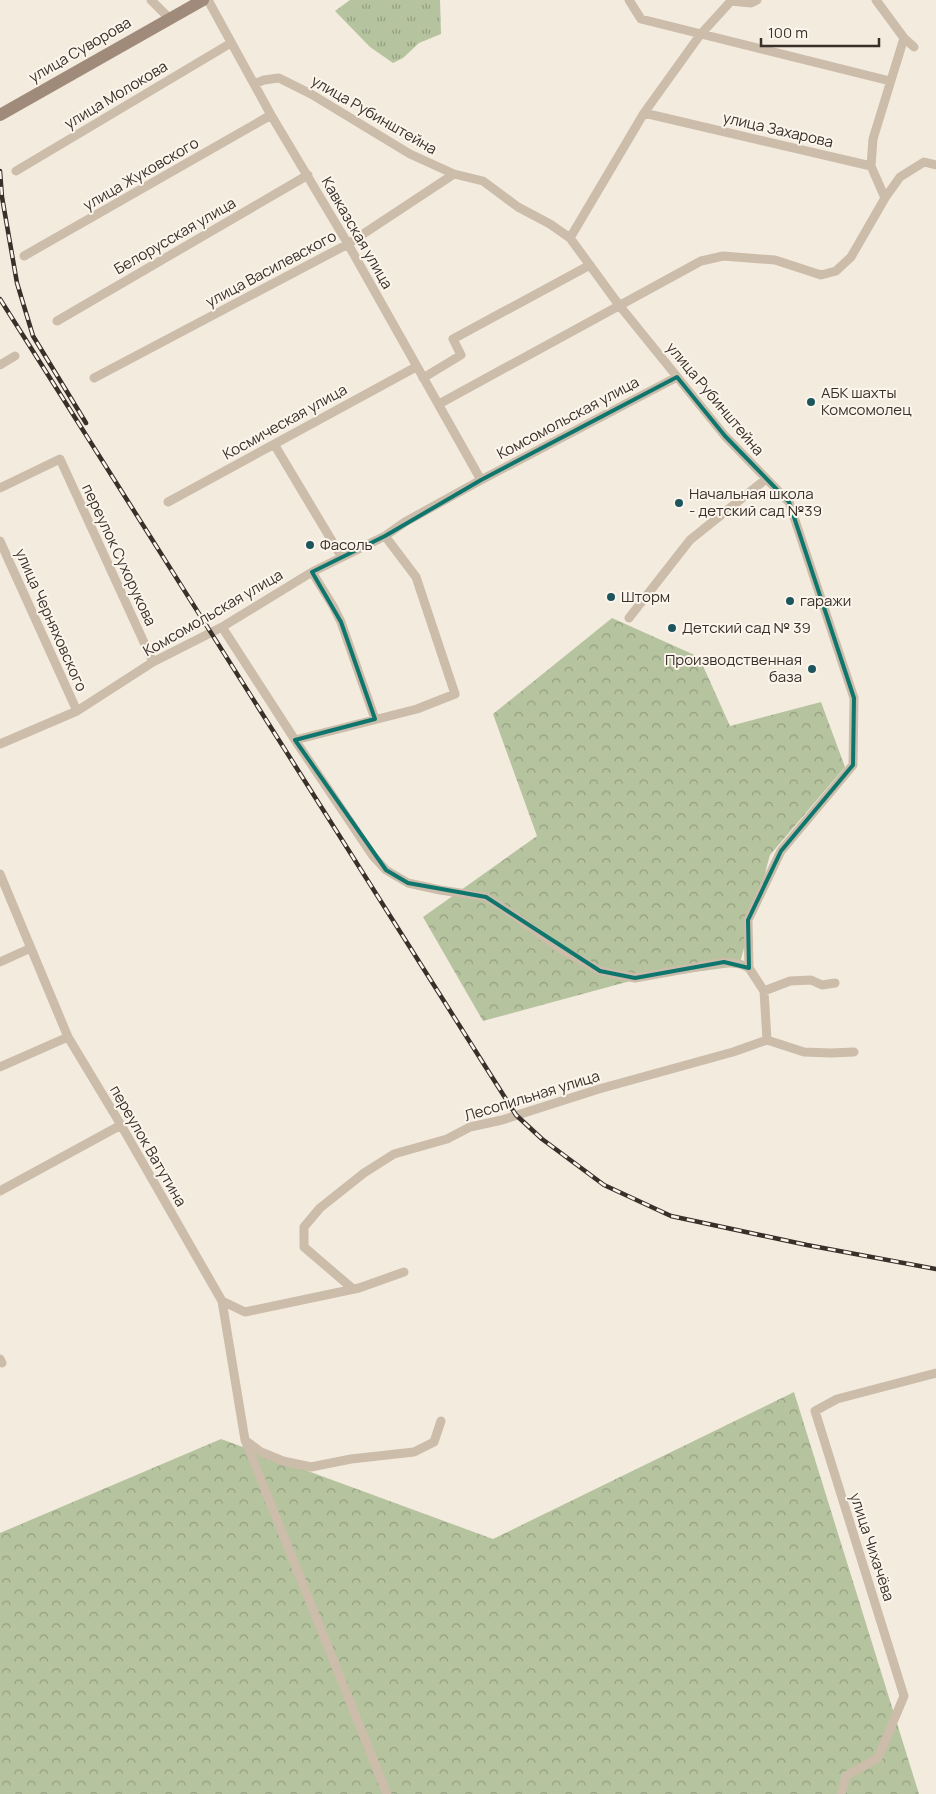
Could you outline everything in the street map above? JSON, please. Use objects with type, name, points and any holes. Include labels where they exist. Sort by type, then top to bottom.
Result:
[{"type":"street","points":[[151,0],[169,18]]},
{"type":"street","name":"улица Суворова","points":[[0,115],[203,0]]},
{"type":"street","name":"Кавказская улица","points":[[208,0],[271,115],[348,244],[481,480]]},
{"type":"street","points":[[629,0],[640,20],[890,80]]},
{"type":"street","points":[[570,238],[644,113],[700,35],[731,0],[751,3],[757,0]]},
{"type":"street","points":[[876,0],[904,38],[914,47]]},
{"type":"street","points":[[885,198],[871,166],[873,139],[904,38]]},
{"type":"street","name":"улица Молокова","points":[[16,171],[231,43]]},
{"type":"street","name":"улица Рубинштейна","points":[[254,84],[264,80],[279,78],[311,94],[410,154],[454,174],[483,181],[518,207],[550,224],[570,238],[619,305],[724,436],[789,502],[854,698],[853,764],[781,851],[748,920],[749,968]]},
{"type":"street","name":"улица Захарова","points":[[644,113],[871,166]]},
{"type":"street","name":"улица Жуковского","points":[[24,256],[271,115]]},
{"type":"street","points":[[439,404],[701,260],[723,256],[775,260],[821,275],[836,271],[851,256],[885,198],[900,177],[924,162],[936,165]]},
{"type":"street","name":"улица Василевского","points":[[94,378],[348,244],[454,174]]},
{"type":"street","name":"Белорусская улица","points":[[57,321],[308,175]]},
{"type":"street","points":[[423,378],[461,355],[453,339],[590,265]]},
{"type":"street","points":[[0,365],[16,356]]},
{"type":"street","name":"Космическая улица","points":[[168,502],[416,367]]},
{"type":"street","name":"Комсомольская улица","points":[[0,744],[77,711],[153,662],[222,627],[312,572],[341,556],[385,536],[405,522],[481,480],[677,377]]},
{"type":"street","points":[[274,444],[341,556]]},
{"type":"street","name":"переулок Сухорукова","points":[[0,488],[60,459],[153,662]]},
{"type":"street","points":[[628,618],[690,540],[766,479]]},
{"type":"street","points":[[295,740],[417,709],[455,694],[416,577],[385,536]]},
{"type":"street","name":"улица Черняховского","points":[[0,541],[77,711]]},
{"type":"street","points":[[312,572],[341,622],[376,719]]},
{"type":"street","points":[[222,627],[373,856],[386,870],[408,883],[486,897],[511,912],[558,947],[600,971],[635,978],[724,962],[740,964],[749,968],[764,991],[768,1040],[804,1052],[854,1052]]},
{"type":"street","name":"переулок Ватутина","points":[[0,874],[68,1037],[222,1301],[245,1440],[387,1794]]},
{"type":"street","points":[[0,962],[31,948]]},
{"type":"street","points":[[764,991],[790,981],[810,980],[822,984],[835,983]]},
{"type":"street","points":[[0,1067],[68,1037]]},
{"type":"street","name":"Лесопильная улица","points":[[353,1289],[304,1247],[304,1227],[320,1208],[364,1173],[394,1154],[447,1139],[470,1128],[502,1120],[599,1089],[733,1052],[768,1040]]},
{"type":"street","points":[[0,1191],[121,1125]]},
{"type":"street","points":[[222,1301],[245,1312],[353,1289],[404,1272]]},
{"type":"street","name":"улица Чихачёва","points":[[841,1794],[846,1776],[878,1758],[904,1696],[815,1410],[837,1399],[936,1373]]},
{"type":"street","points":[[245,1440],[261,1452],[283,1461],[311,1467],[351,1459],[414,1452],[434,1442],[441,1421]]},
{"type":"highlighted area","points":[[677,377],[725,436],[789,502],[854,698],[853,765],[781,851],[748,920],[749,968],[724,962],[635,978],[600,971],[486,897],[408,883],[386,870],[295,740],[375,719],[341,622],[312,572],[385,536],[481,480]]},
{"type":"green space","points":[[350,0],[440,0],[441,34],[419,43],[403,58],[393,63],[370,47],[335,11]]},
{"type":"green space","points":[[612,618],[699,657],[730,726],[821,702],[845,767],[770,855],[739,966],[634,980],[483,1021],[423,917],[537,836],[493,714]]},
{"type":"green space","points":[[794,1392],[919,1794],[0,1794],[0,1533],[221,1439],[493,1539]]},
{"type":"railway","points":[[0,171],[2,197],[17,283],[33,336],[86,423]]},
{"type":"railway","points":[[0,299],[516,1115],[542,1139],[604,1185],[671,1216],[807,1245],[936,1269]]},
{"type":"place","name":"АБК шахты Комсомолец","points":[[811,402]]},
{"type":"place","name":"Начальная школа - детский сад №39","points":[[679,503]]},
{"type":"place","name":"Фасоль","points":[[310,545]]},
{"type":"place","name":"Шторм","points":[[611,597]]},
{"type":"place","name":"гаражи","points":[[790,601]]},
{"type":"place","name":"Детский сад № 39","points":[[672,628]]},
{"type":"place","name":"Производственная база","points":[[812,669]]}]
